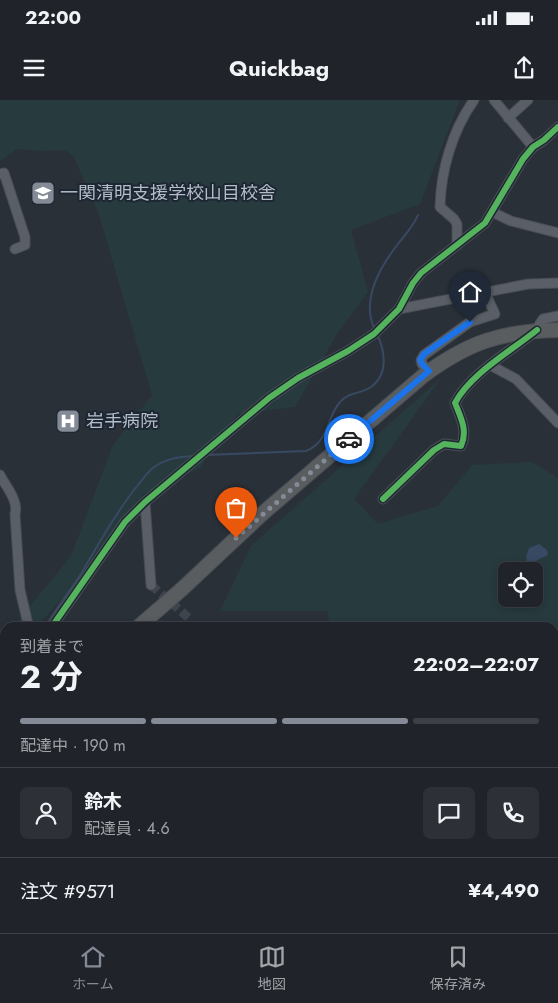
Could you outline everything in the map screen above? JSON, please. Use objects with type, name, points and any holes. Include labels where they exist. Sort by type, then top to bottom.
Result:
[{"type":"highway","points":[[144,622],[271,507],[429,371],[447,358],[475,344],[502,335],[538,330],[558,330]]},
{"type":"street","points":[[457,245],[457,224],[440,207],[440,199],[445,163],[465,113],[474,100]]},
{"type":"street","points":[[494,100],[532,147]]},
{"type":"street","points":[[508,118],[528,100]]},
{"type":"street","points":[[55,622],[125,522],[145,502],[270,398],[298,378],[348,351],[374,334],[399,309],[413,283],[421,273],[485,223],[532,147],[544,140],[558,126]]},
{"type":"street","points":[[0,174],[4,173],[25,237],[25,245],[15,249]]},
{"type":"street","points":[[492,212],[511,221],[558,233]]},
{"type":"street","points":[[399,309],[528,284],[558,283]]},
{"type":"street","points":[[429,371],[420,360],[424,354],[470,322],[495,314],[487,292]]},
{"type":"street","points":[[383,499],[434,450],[444,444],[460,446],[464,439],[464,431],[455,403],[461,391],[490,365],[538,330],[543,320],[558,316]]},
{"type":"street","points":[[490,365],[516,379],[558,423]]},
{"type":"street","points":[[0,475],[14,500],[16,509],[20,590],[28,622]]},
{"type":"street","points":[[145,502],[151,586]]},
{"type":"green space","points":[[0,100],[460,100],[420,204],[351,230],[368,292],[337,334],[295,407],[238,414],[209,447],[202,467],[144,494],[116,540],[41,622],[17,622],[71,556],[113,445],[152,395],[99,215],[74,157],[66,150],[16,149],[0,162]]},
{"type":"green space","points":[[442,377],[354,499],[378,524],[438,506],[472,465],[532,462],[558,478],[558,622],[329,622],[327,611],[220,611],[251,546]]},
{"type":"water","points":[[539,544],[547,550],[548,555],[529,562],[526,557],[529,548]]},
{"type":"waterway","points":[[375,330],[371,319],[370,307],[374,284],[391,253],[418,215]]},
{"type":"waterway","points":[[206,455],[306,451],[313,447],[323,436],[335,408],[340,402],[347,396],[371,387],[381,376],[384,362],[377,334]]},
{"type":"waterway","points":[[49,622],[79,577],[105,532],[146,475],[154,467],[168,460],[194,456]]},
{"type":"tunnel","points":[[151,585],[190,619]]},
{"type":"cycle path","points":[[55,622],[125,522],[145,502],[269,398],[298,378],[348,351],[374,334],[399,309],[413,283],[421,273],[485,223],[523,159],[533,147],[558,127]]},
{"type":"cycle path","points":[[383,499],[434,450],[444,444],[461,446],[464,430],[455,403],[462,392],[470,382],[537,330]]},
{"type":"way so far","points":[[236,538],[349,439]]},
{"type":"place","name":"一関清明支援学校山目校舎","points":[[43,193]]},
{"type":"place","name":"岩手病院","points":[[68,421]]},
{"type":"route","points":[[349,439],[429,371],[420,360],[424,354],[470,322]]}]
